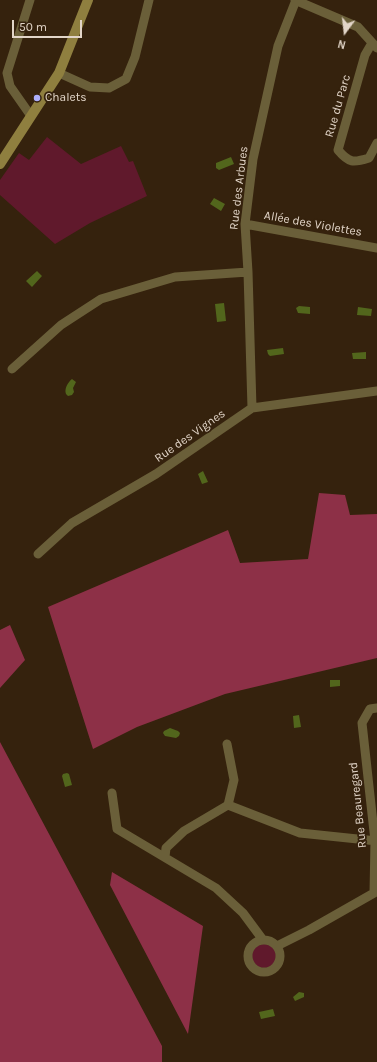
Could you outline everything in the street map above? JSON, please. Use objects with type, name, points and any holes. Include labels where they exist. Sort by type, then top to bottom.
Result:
[{"type":"main road","points":[[0,164],[59,73],[88,0]]},
{"type":"street","points":[[30,0],[3,75],[31,116]]},
{"type":"street","points":[[59,73],[90,87],[109,88],[126,79],[135,57],[149,0]]},
{"type":"street","name":"Rue du Parc","points":[[296,0],[358,27],[375,46],[365,55],[338,150],[346,159],[357,162],[369,158],[377,143]]},
{"type":"street","name":"Rue des Arbues","points":[[252,408],[245,224],[253,159],[278,46],[296,0]]},
{"type":"street","name":"Allée des Violettes","points":[[245,224],[377,248]]},
{"type":"street","points":[[12,369],[61,325],[101,299],[175,277],[248,272]]},
{"type":"street","name":"Rue des Vignes","points":[[38,554],[72,523],[156,474],[252,408],[377,391]]},
{"type":"street","name":"Rue Beauregard","points":[[277,946],[309,930],[374,893],[376,841],[362,723],[370,709],[377,708]]},
{"type":"street","points":[[165,857],[166,848],[184,831],[228,805],[234,780],[227,744]]},
{"type":"street","points":[[112,794],[117,828],[216,888],[244,912],[263,940]]},
{"type":"street","points":[[228,805],[300,834],[376,841]]},
{"type":"street","points":[[263,940],[273,942],[277,946],[280,955],[277,964],[270,971],[265,972],[256,969],[249,962],[248,952],[254,944],[263,940]]},
{"type":"shaded area","points":[[47,137],[81,164],[121,146],[129,162],[133,161],[147,196],[90,223],[55,244],[0,195],[0,180],[19,153],[29,160]]},
{"type":"shaded area","points":[[231,157],[234,164],[219,170],[216,168],[216,163]]},
{"type":"shaded area","points":[[214,198],[225,204],[221,211],[210,204]]},
{"type":"shaded area","points":[[37,271],[42,276],[32,287],[26,281]]},
{"type":"shaded area","points":[[224,303],[226,321],[217,322],[215,304]]},
{"type":"shaded area","points":[[299,306],[310,307],[310,314],[298,313],[296,308]]},
{"type":"shaded area","points":[[358,307],[372,309],[371,316],[357,315]]},
{"type":"shaded area","points":[[283,348],[284,354],[270,356],[268,354],[267,350]]},
{"type":"shaded area","points":[[366,352],[366,359],[353,359],[352,353]]},
{"type":"shaded area","points":[[72,379],[76,382],[73,388],[74,392],[72,395],[68,396],[66,394],[66,388]]},
{"type":"shaded area","points":[[203,471],[208,482],[202,484],[198,474]]},
{"type":"shaded area","points":[[319,493],[345,495],[350,515],[377,514],[377,658],[225,694],[137,727],[93,749],[48,607],[228,530],[240,563],[308,559]]},
{"type":"shaded area","points":[[10,625],[25,660],[0,688],[0,630]]},
{"type":"shaded area","points":[[330,680],[340,680],[340,686],[330,687]]},
{"type":"shaded area","points":[[299,715],[301,727],[294,728],[293,716]]},
{"type":"shaded area","points":[[170,728],[178,731],[180,733],[179,736],[176,738],[165,736],[163,733],[164,731]]},
{"type":"shaded area","points":[[0,742],[162,1046],[162,1062],[0,1062]]},
{"type":"shaded area","points":[[63,774],[69,774],[72,785],[65,787],[62,776]]},
{"type":"shaded area","points":[[112,872],[203,926],[188,1034],[110,885]]},
{"type":"shaded area","points":[[264,944],[273,947],[276,956],[273,965],[264,968],[255,965],[252,956],[255,947]]},
{"type":"shaded area","points":[[299,992],[304,993],[304,997],[295,1001],[293,997]]},
{"type":"shaded area","points":[[273,1009],[275,1016],[261,1019],[259,1012]]},
{"type":"place","name":"Chalets","points":[[37,98]]}]
